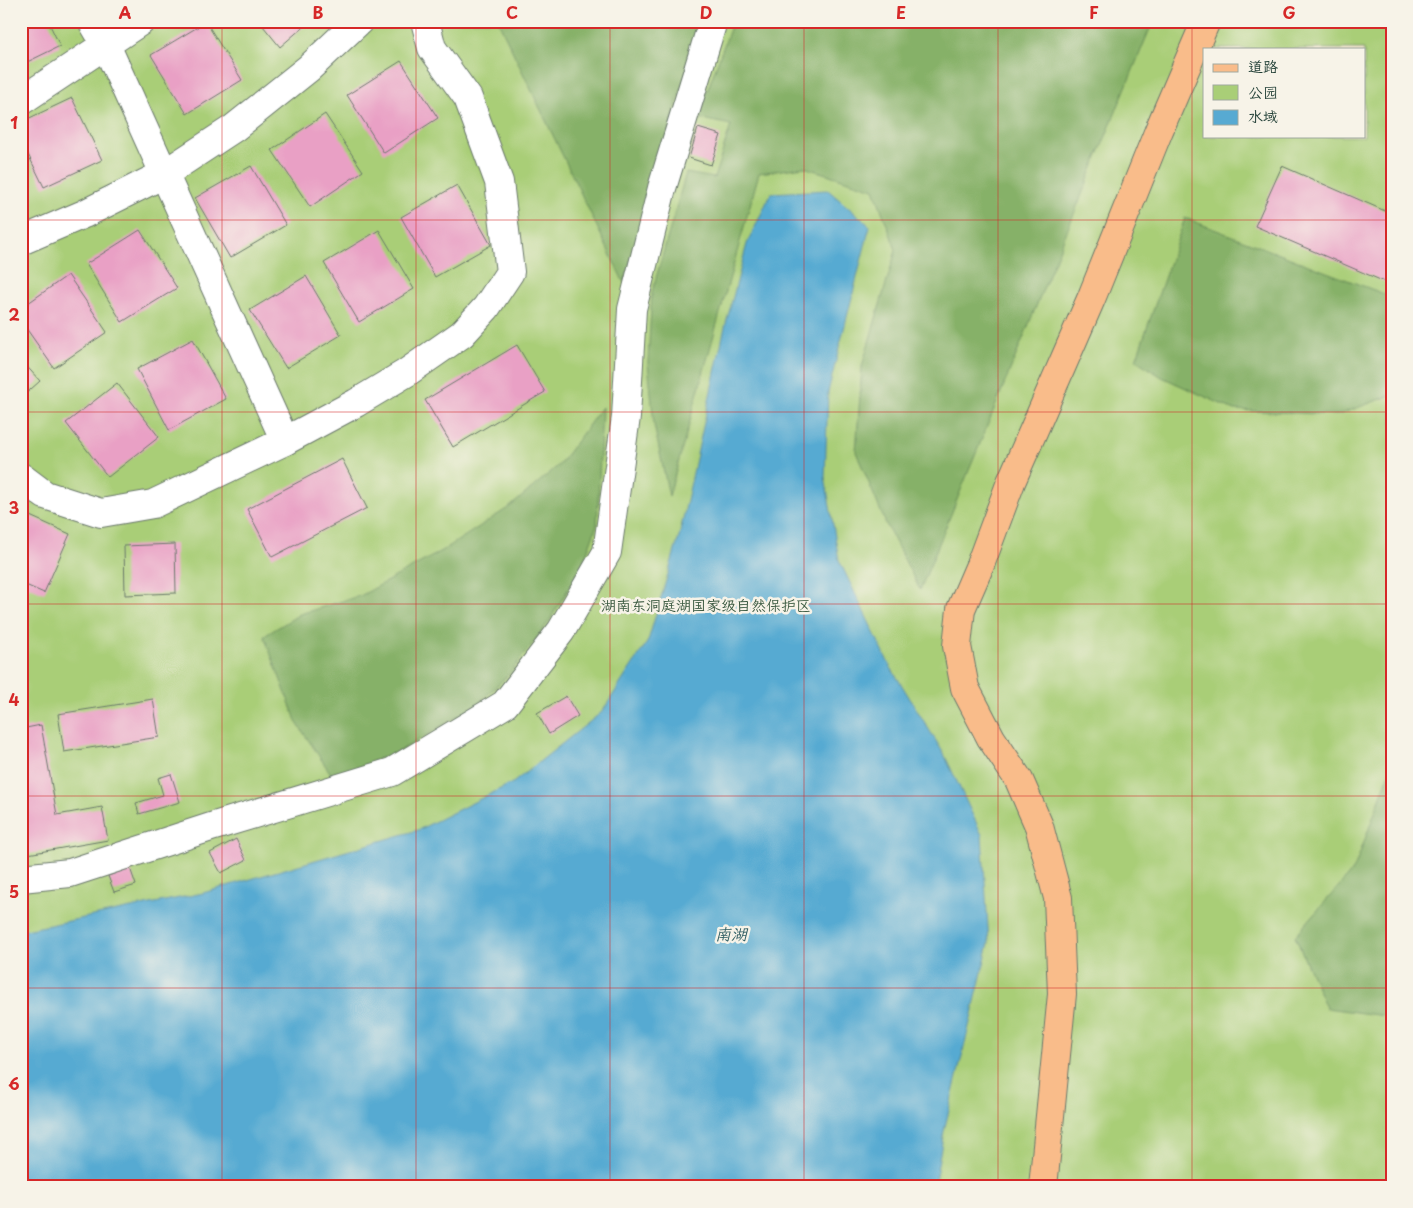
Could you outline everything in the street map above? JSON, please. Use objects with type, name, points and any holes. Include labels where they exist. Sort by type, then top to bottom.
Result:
[{"type":"main road","points":[[1043,1187],[1062,994],[1058,898],[1039,826],[1019,780],[991,738],[965,688],[957,646],[960,609],[980,565],[1011,482],[1091,300],[1159,130],[1206,21]]},
{"type":"street","points":[[92,21],[106,45],[286,441]]},
{"type":"street","points":[[21,101],[141,21]]},
{"type":"street","points":[[21,241],[84,214],[164,174],[241,122],[309,68],[359,21]]},
{"type":"street","points":[[21,477],[45,495],[101,513],[153,504],[286,441],[390,382],[462,334],[486,308],[510,272],[499,182],[468,98],[432,48],[425,21]]},
{"type":"street","points":[[21,878],[70,873],[211,826],[392,772],[505,704],[561,630],[607,552],[626,417],[632,310],[662,188],[713,21]]},
{"type":"green space","name":"湖南东洞庭湖国家级自然保护区","points":[[21,21],[1392,21],[1392,1187],[21,1187]]},
{"type":"green space","points":[[498,21],[701,21],[624,283]]},
{"type":"green space","points":[[733,21],[1153,21],[920,590],[886,524],[856,452],[862,366],[896,250],[874,189],[804,167],[759,173],[669,496],[654,425],[648,362],[652,292],[686,173],[714,178],[731,125],[697,118]]},
{"type":"green space","points":[[1185,218],[1392,297],[1392,395],[1338,415],[1234,410],[1162,377],[1136,360]]},
{"type":"green space","points":[[602,407],[597,525],[582,566],[548,623],[510,673],[478,704],[400,751],[333,777],[297,723],[264,636],[300,614],[362,595],[442,551],[511,506],[560,464]]},
{"type":"green space","points":[[1392,766],[1392,1017],[1326,1008],[1295,936],[1354,869]]},
{"type":"water","name":"南湖","points":[[828,190],[870,226],[828,392],[825,477],[839,560],[890,666],[944,754],[982,835],[989,943],[944,1131],[934,1187],[21,1187],[21,931],[203,893],[418,830],[514,782],[602,712],[648,641],[679,537],[724,331],[747,244],[771,193]]},
{"type":"building","points":[[21,21],[48,21],[60,46],[21,65]]},
{"type":"building","points":[[259,21],[310,21],[280,47]]},
{"type":"building","points":[[206,22],[242,80],[187,114],[151,55]]},
{"type":"building","points":[[401,61],[438,118],[384,153],[347,95]]},
{"type":"building","points":[[72,98],[102,160],[44,187],[21,140],[21,122]]},
{"type":"building","points":[[325,114],[363,171],[310,207],[272,150]]},
{"type":"building","points":[[698,128],[721,135],[711,165],[689,158]]},
{"type":"building","points":[[251,166],[286,225],[230,258],[195,198]]},
{"type":"building","points":[[1282,166],[1392,214],[1392,267],[1385,282],[1255,226]]},
{"type":"building","points":[[457,185],[491,245],[435,277],[401,217]]},
{"type":"building","points":[[140,230],[177,288],[122,322],[86,264]]},
{"type":"building","points":[[379,230],[414,289],[359,322],[324,263]]},
{"type":"building","points":[[68,275],[107,332],[54,368],[21,321],[21,308]]},
{"type":"building","points":[[306,276],[341,335],[286,368],[250,310]]},
{"type":"building","points":[[193,339],[226,399],[169,430],[137,369]]},
{"type":"building","points":[[517,345],[545,392],[453,447],[425,400]]},
{"type":"building","points":[[21,360],[40,381],[21,398]]},
{"type":"building","points":[[117,383],[159,437],[108,477],[66,423]]},
{"type":"building","points":[[342,459],[367,508],[272,557],[247,509]]},
{"type":"building","points":[[21,512],[70,534],[44,593],[21,583]]},
{"type":"building","points":[[175,544],[176,593],[125,595],[124,546]]},
{"type":"building","points":[[566,696],[578,716],[549,734],[537,713]]},
{"type":"building","points":[[153,699],[159,737],[64,752],[58,714]]},
{"type":"building","points":[[41,725],[57,815],[102,807],[108,840],[22,855],[21,729]]},
{"type":"building","points":[[171,774],[180,802],[139,814],[136,803],[163,795],[158,778]]},
{"type":"building","points":[[236,839],[246,860],[221,873],[210,853]]},
{"type":"building","points":[[130,868],[136,885],[114,892],[108,876]]}]
